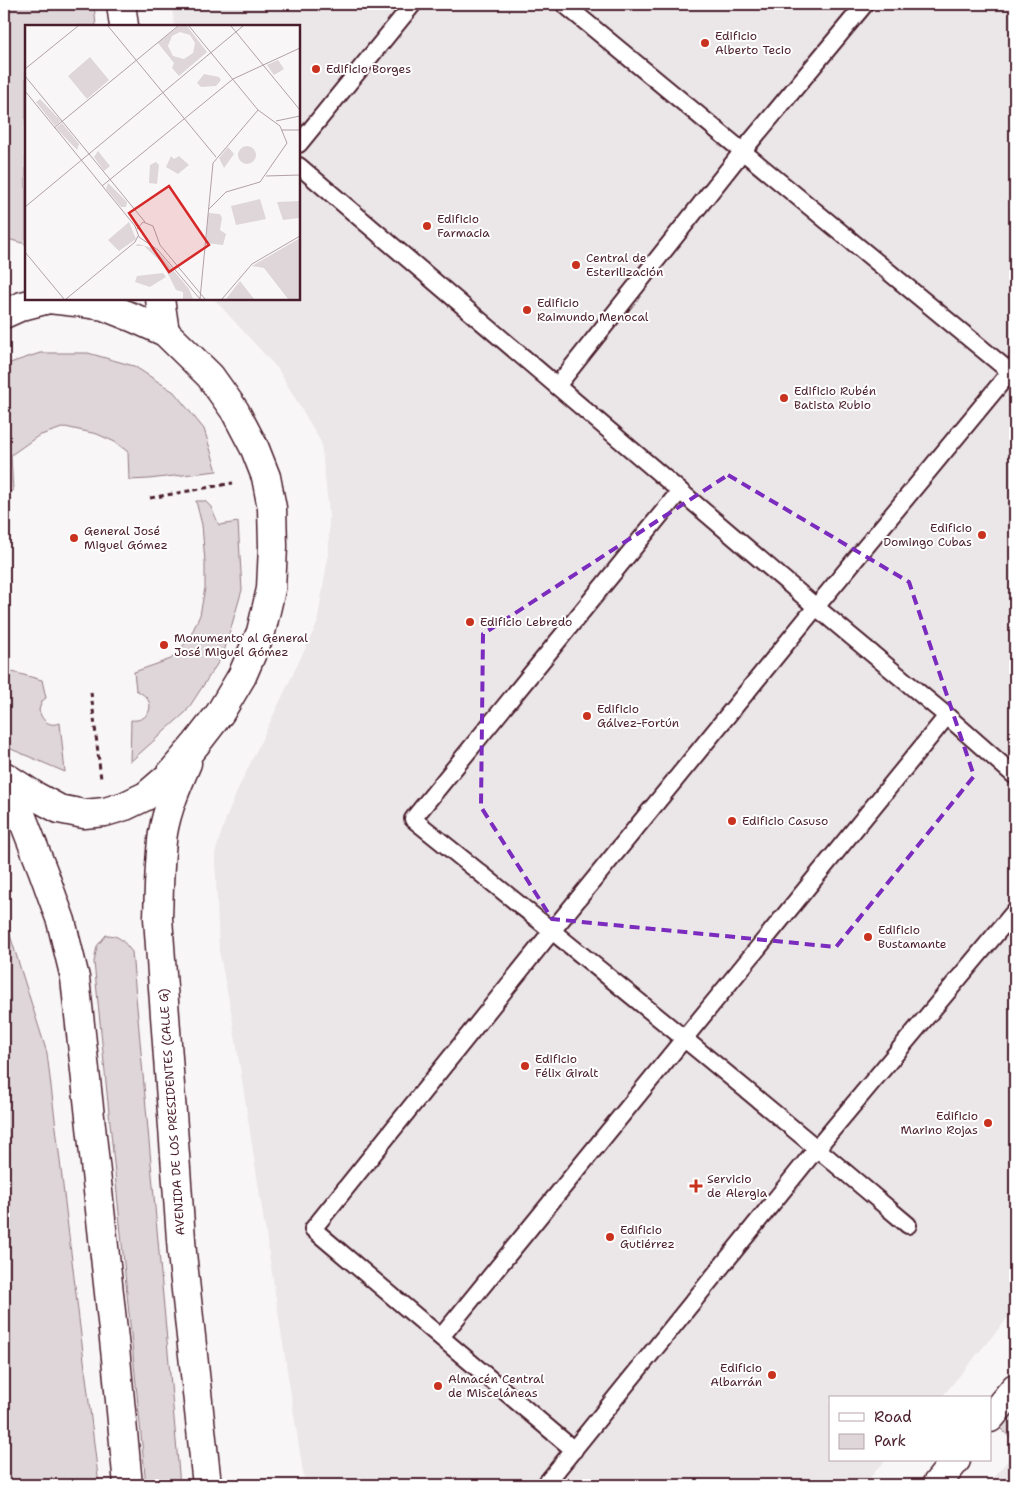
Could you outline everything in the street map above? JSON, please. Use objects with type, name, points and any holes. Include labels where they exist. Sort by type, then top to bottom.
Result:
[{"type":"main road","points":[[121,4],[124,25]]},
{"type":"main road","points":[[4,314],[22,306],[45,300]]},
{"type":"main road","points":[[4,776],[59,810],[84,814],[105,812],[125,806],[146,796],[168,777],[220,713],[242,676],[261,632],[271,589],[272,508],[266,476],[255,449],[230,404],[210,376],[165,332],[104,306],[58,300]]},
{"type":"main road","points":[[160,300],[165,332]]},
{"type":"main road","name":"AVENIDA DE LOS PRESIDENTES (CALLE G)","points":[[196,744],[172,798],[163,832],[158,918],[182,1253],[207,1485]]},
{"type":"main road","points":[[4,787],[22,817],[43,872],[61,922],[75,978],[128,1485]]},
{"type":"main road","points":[[992,1416],[1015,1388]]},
{"type":"main road","points":[[936,1485],[954,1462]]},
{"type":"lane","points":[[300,143],[413,4]]},
{"type":"lane","points":[[564,4],[742,152],[1014,371],[816,607],[552,931],[314,1229],[574,1450]]},
{"type":"lane","points":[[557,386],[742,152],[864,4]]},
{"type":"lane","points":[[300,167],[816,607],[947,716],[1015,776]]},
{"type":"lane","points":[[680,491],[412,819],[818,1148],[908,1225]]},
{"type":"lane","points":[[441,1337],[947,716]]},
{"type":"lane","points":[[545,1485],[818,1148],[1015,911]]},
{"type":"path","points":[[150,498],[266,476]]},
{"type":"path","points":[[91,692],[105,812]]},
{"type":"highlighted area","points":[[728,475],[909,582],[974,776],[836,947],[552,919],[481,807],[483,634]]},
{"type":"shaded area","points":[[172,4],[1015,4],[1015,1309],[943,1396],[829,1396],[829,1462],[884,1462],[863,1485],[305,1485],[232,1016],[219,950],[215,854],[224,824],[239,787],[317,624],[329,551],[329,513],[321,442],[278,369],[215,300],[300,300],[300,25],[174,25]]},
{"type":"shaded area","points":[[1015,1450],[1015,1485],[987,1485],[1011,1457]]},
{"type":"green space","points":[[4,4],[94,4],[96,25],[25,25],[25,244],[4,238]]},
{"type":"green space","points":[[40,353],[88,353],[134,366],[174,392],[204,429],[217,471],[129,480],[128,452],[115,442],[97,434],[65,427],[38,436],[11,455],[13,491],[4,493],[4,365]]},
{"type":"green space","points":[[196,501],[205,501],[211,507],[219,525],[238,522],[242,590],[223,655],[186,712],[130,762],[131,720],[145,717],[150,706],[146,697],[136,690],[134,672],[171,659],[189,639],[200,615],[205,588],[205,562],[202,525]]},
{"type":"green space","points":[[4,667],[9,671],[42,680],[46,698],[42,701],[39,710],[42,717],[49,724],[60,723],[65,772],[4,746]]},
{"type":"green space","points":[[4,916],[47,1053],[99,1485],[4,1485]]},
{"type":"green space","points":[[106,935],[118,937],[132,952],[180,1485],[146,1485],[94,962],[97,946]]},
{"type":"green space","points":[[1015,1388],[1015,1442],[992,1421],[992,1417]]},
{"type":"place","name":"Edificio Alberto Tecio","points":[[705,43]]},
{"type":"place","name":"Edificio Borges","points":[[316,69]]},
{"type":"place","name":"Edificio Farmacia","points":[[427,226]]},
{"type":"place","name":"Central de Esterilización","points":[[576,265]]},
{"type":"place","name":"Edificio Raimundo Menocal","points":[[527,310]]},
{"type":"place","name":"Edificio Rubén Batista Rubio","points":[[784,398]]},
{"type":"place","name":"Edificio Domingo Cubas","points":[[982,535]]},
{"type":"place","name":"General José Miguel Gómez","points":[[74,538]]},
{"type":"place","name":"Edificio Lebredo","points":[[470,622]]},
{"type":"place","name":"Monumento al General José Miguel Gómez","points":[[164,645]]},
{"type":"place","name":"Edificio Gálvez-Fortún","points":[[587,716]]},
{"type":"place","name":"Edificio Casuso","points":[[732,821]]},
{"type":"place","name":"Edificio Bustamante","points":[[868,937]]},
{"type":"place","name":"Edificio Félix Giralt","points":[[525,1066]]},
{"type":"place","name":"Edificio Marino Rojas","points":[[988,1123]]},
{"type":"place","name":"Servicio de Alergia","points":[[696,1186]]},
{"type":"place","name":"Edificio Gutiérrez","points":[[610,1237]]},
{"type":"place","name":"Edificio Albarrán","points":[[772,1375]]},
{"type":"place","name":"Almacén Central de Misceláneas","points":[[438,1386]]}]
